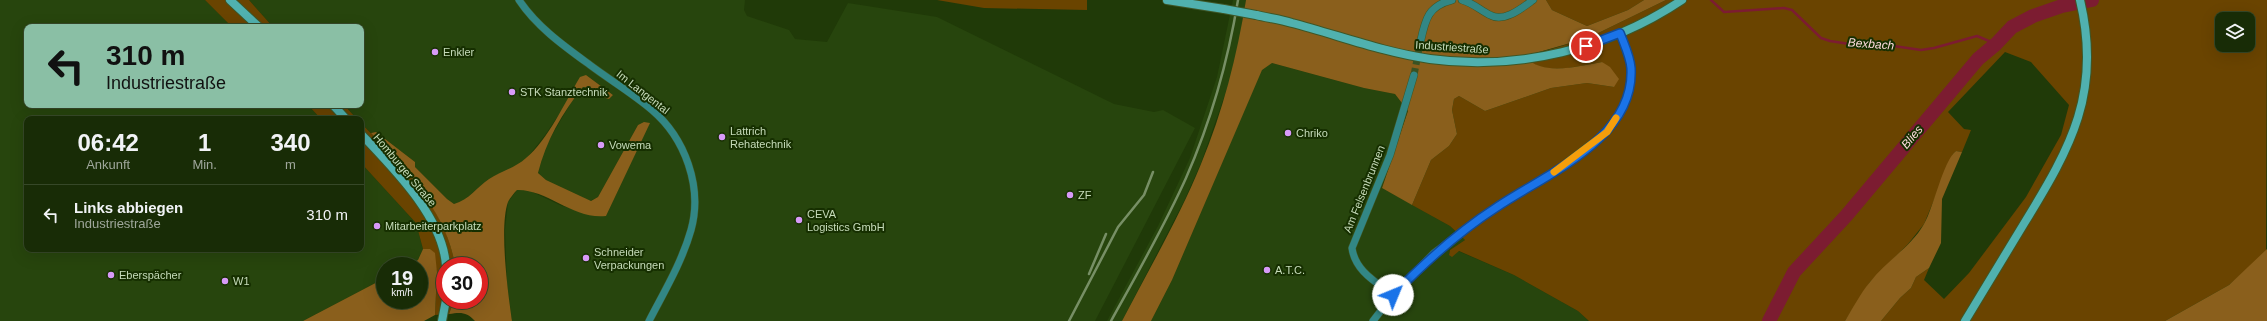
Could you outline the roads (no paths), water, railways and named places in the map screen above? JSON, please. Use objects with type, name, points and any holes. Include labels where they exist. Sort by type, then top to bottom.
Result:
[{"type":"street","points":[[230,0],[256,24]]},
{"type":"street","name":"Im Langental","points":[[518,0],[531,17],[553,37],[652,110],[677,139],[685,156],[691,174],[694,195],[692,229],[686,246],[649,321]]},
{"type":"street","name":"Industriestraße","points":[[1168,0],[1290,22],[1395,52],[1454,60],[1487,61],[1530,58],[1579,48],[1620,33],[1658,15],[1682,0]]},
{"type":"street","points":[[1420,44],[1430,10],[1442,2],[1452,0]]},
{"type":"street","points":[[1462,0],[1472,4],[1491,16],[1502,17],[1516,12],[1533,0]]},
{"type":"street","points":[[1965,321],[2037,203],[2068,147],[2078,122],[2084,94],[2087,38],[2080,0]]},
{"type":"street","points":[[1372,321],[1393,295],[1434,253],[1496,207],[1557,170],[1607,132],[1622,110],[1629,91],[1631,67],[1620,33]]},
{"type":"street","name":"Am Felsenbrunnen","points":[[1393,295],[1360,270],[1353,257],[1352,248],[1390,155],[1414,75]]},
{"type":"street","points":[[336,108],[343,116]]},
{"type":"street","name":"Homburger Straße","points":[[364,137],[416,198],[430,218],[440,237],[444,257]]},
{"type":"street","points":[[442,321],[444,309]]},
{"type":"waterway","name":"Bexbach","points":[[1711,0],[1724,12],[1784,8],[1792,10],[1821,38],[1830,41],[1862,46],[1880,44],[1921,50],[1934,48],[1977,36],[1996,44]]},
{"type":"waterway","name":"Blies","points":[[1769,321],[1794,272],[1846,216],[1978,59],[1996,44],[2012,27],[2033,16],[2062,6],[2092,0]]},
{"type":"tunnel","points":[[1414,75],[1420,44]]},
{"type":"railway","points":[[1111,321],[1169,214],[1195,156],[1218,90],[1238,0]]},
{"type":"railway","points":[[1069,321],[1118,227],[1144,195],[1153,172]]},
{"type":"railway","points":[[1089,274],[1106,234]]},
{"type":"place","name":"Enkler","points":[[435,52]]},
{"type":"place","name":"STK Stanztechnik","points":[[512,92]]},
{"type":"place","name":"Chriko","points":[[1288,133]]},
{"type":"place","name":"Lattrich Rehatechnik","points":[[722,137]]},
{"type":"place","name":"Vowema","points":[[601,145]]},
{"type":"place","name":"ZF","points":[[1070,195]]},
{"type":"place","name":"CEVA Logistics GmbH","points":[[799,220]]},
{"type":"place","name":"Mitarbeiterparkplatz","points":[[377,226]]},
{"type":"place","name":"Schneider Verpackungen","points":[[586,258]]},
{"type":"place","name":"A.T.C.","points":[[1267,270]]},
{"type":"place","name":"Eberspächer","points":[[111,275]]},
{"type":"place","name":"W1","points":[[225,281]]}]
